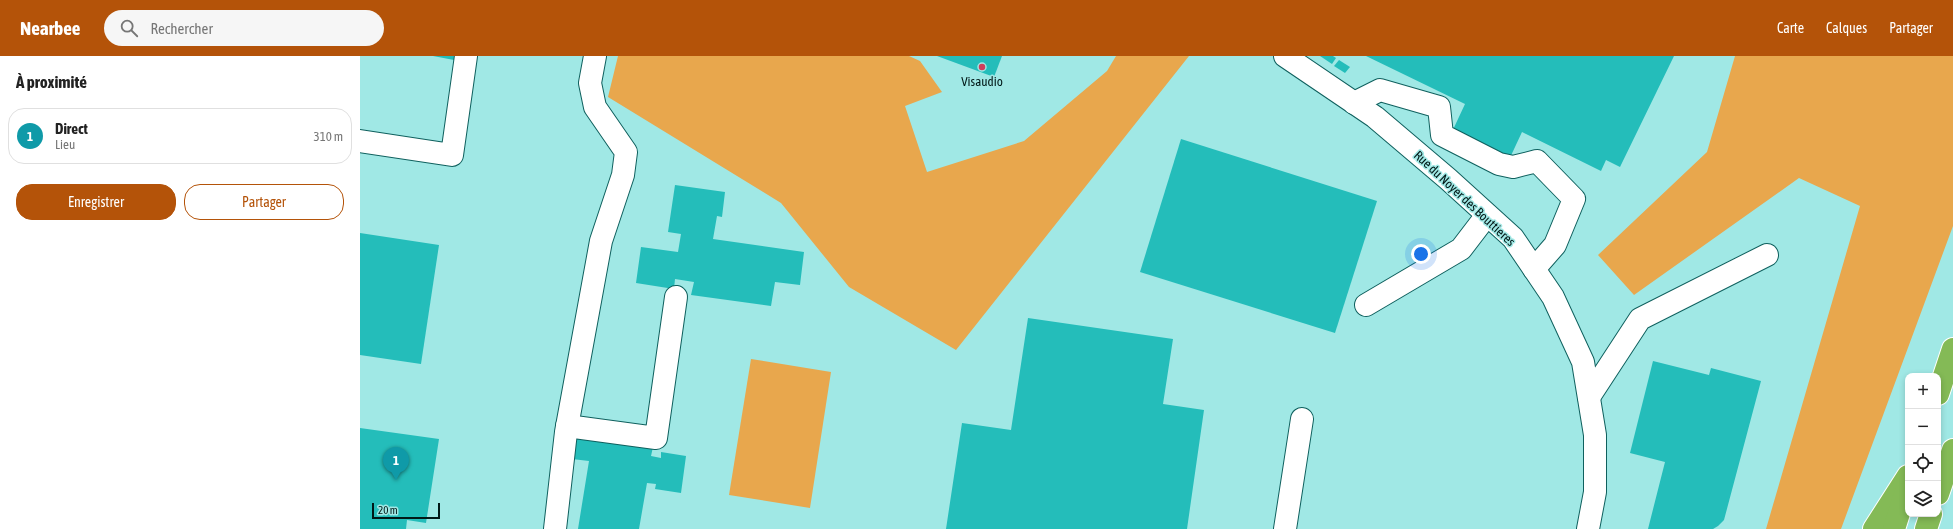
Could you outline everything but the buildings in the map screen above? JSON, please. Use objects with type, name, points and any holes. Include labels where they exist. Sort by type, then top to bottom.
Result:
[{"type":"highway","points":[[1941,385],[1953,350]]},
{"type":"highway","points":[[1941,485],[1953,450]]},
{"type":"highway","points":[[1874,529],[1905,481]]},
{"type":"highway","points":[[1894,529],[1905,493]]},
{"type":"highway","points":[[1926,529],[1930,517]]},
{"type":"street","points":[[360,141],[452,155],[466,56]]},
{"type":"street","points":[[555,529],[567,426],[601,241],[623,174],[626,152],[595,107],[590,83],[595,56]]},
{"type":"street","name":"Rue du Noyer des Bouttieres","points":[[1285,56],[1381,122],[1513,238],[1552,297],[1583,362],[1595,435],[1595,492],[1588,529]]},
{"type":"street","points":[[1354,103],[1380,90],[1439,107],[1442,135],[1499,164],[1513,167],[1537,161],[1574,199],[1555,245],[1534,269]]},
{"type":"street","points":[[1366,306],[1461,249],[1487,215]]},
{"type":"street","points":[[1589,397],[1640,319],[1767,255]]},
{"type":"street","points":[[567,426],[656,438],[676,297]]},
{"type":"street","points":[[1285,529],[1302,418]]},
{"type":"shaded area","points":[[618,56],[909,56],[920,61],[942,92],[905,106],[927,172],[1024,141],[1107,71],[1116,56],[1189,56],[956,350],[849,287],[781,203],[608,97]]},
{"type":"shaded area","points":[[1735,56],[1953,56],[1953,226],[1841,529],[1766,529],[1860,206],[1799,178],[1634,295],[1598,255],[1707,152]]},
{"type":"shaded area","points":[[751,359],[831,372],[810,508],[729,495]]},
{"type":"place","name":"Visaudio","points":[[982,67]]},
{"type":"place","name":"Direct","points":[[396,480]]}]
